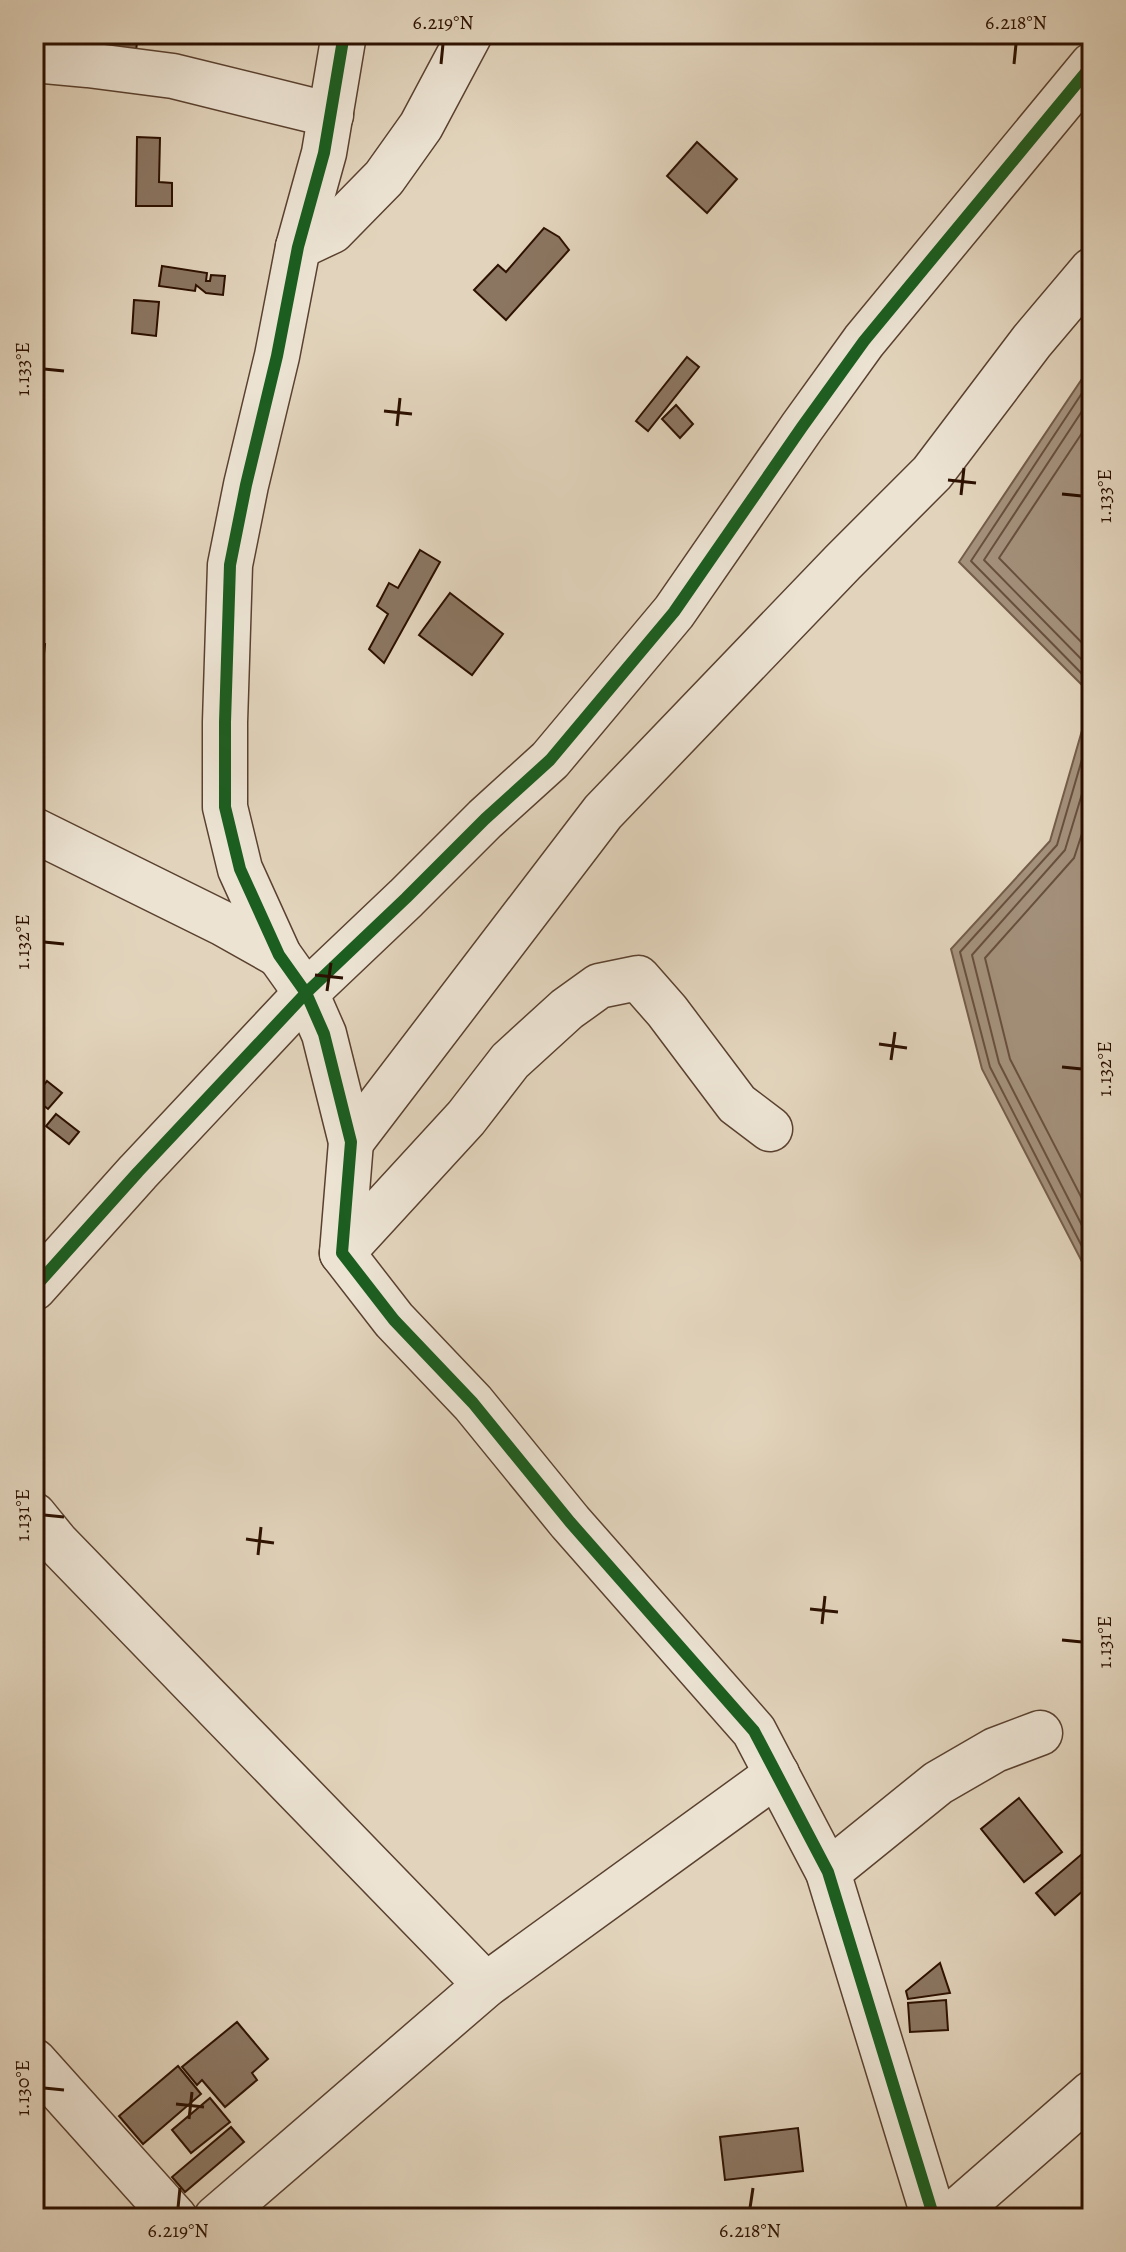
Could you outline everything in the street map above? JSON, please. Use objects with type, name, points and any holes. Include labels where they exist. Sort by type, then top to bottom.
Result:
[{"type":"street","points":[[344,34],[324,153],[298,247],[230,565],[225,722],[225,807],[240,869],[279,955],[306,993],[324,1034],[351,1142],[342,1253],[394,1320],[473,1403],[570,1522],[754,1731],[828,1872],[934,2218]]},
{"type":"street","points":[[298,247],[332,231],[384,178],[421,126],[470,34]]},
{"type":"street","points":[[34,60],[173,76],[331,115]]},
{"type":"street","points":[[34,1288],[306,993],[550,760],[674,612],[864,341],[1092,65]]},
{"type":"street","points":[[351,1142],[603,812],[932,473],[1032,341],[1092,270]]},
{"type":"street","points":[[34,830],[224,924],[279,955]]},
{"type":"street","points":[[342,1253],[466,1118],[510,1061],[567,1009],[599,986],[638,978],[667,1011],[737,1104],[770,1129]]},
{"type":"street","points":[[41,1540],[486,1985]]},
{"type":"street","points":[[828,1872],[938,1783],[995,1750],[1040,1733]]},
{"type":"street","points":[[216,2218],[486,1985],[777,1774]]},
{"type":"street","points":[[34,2061],[175,2218]]},
{"type":"street","points":[[949,2218],[1092,2093]]},
{"type":"water","points":[[1092,364],[1092,695],[959,562]]},
{"type":"water","points":[[1092,696],[1092,1281],[982,1069],[951,949],[1050,841]]},
{"type":"building","points":[[88,34],[138,34],[136,51],[87,45]]},
{"type":"building","points":[[137,137],[160,138],[159,182],[172,183],[172,206],[136,206]]},
{"type":"building","points":[[697,142],[737,179],[707,213],[667,176]]},
{"type":"building","points":[[544,228],[559,237],[569,250],[506,320],[474,290],[498,265],[506,272]]},
{"type":"building","points":[[162,266],[207,273],[206,281],[210,281],[211,275],[225,276],[223,295],[206,293],[196,285],[195,291],[159,286]]},
{"type":"building","points":[[134,300],[159,302],[156,336],[132,333]]},
{"type":"building","points":[[687,357],[699,367],[648,431],[636,421]]},
{"type":"building","points":[[676,405],[693,424],[680,438],[662,419]]},
{"type":"building","points":[[420,550],[440,562],[384,663],[369,649],[388,614],[377,606],[389,583],[398,588]]},
{"type":"building","points":[[450,593],[503,634],[472,675],[419,635]]},
{"type":"building","points":[[34,642],[45,644],[43,664],[34,662]]},
{"type":"building","points":[[47,1081],[62,1093],[48,1109],[34,1098]]},
{"type":"building","points":[[56,1114],[79,1132],[69,1144],[46,1126]]},
{"type":"building","points":[[1019,1798],[1062,1852],[1024,1882],[981,1829]]},
{"type":"building","points":[[1089,1848],[1092,1851],[1092,1883],[1055,1915],[1036,1893]]},
{"type":"building","points":[[940,1963],[950,1993],[908,1999],[906,1991]]},
{"type":"building","points":[[946,2000],[948,2030],[910,2032],[908,2003]]},
{"type":"building","points":[[237,2022],[268,2059],[252,2073],[257,2080],[225,2107],[202,2080],[197,2085],[182,2067]]},
{"type":"building","points":[[178,2066],[201,2094],[143,2144],[119,2116]]},
{"type":"building","points":[[210,2098],[230,2122],[191,2153],[172,2130]]},
{"type":"building","points":[[231,2127],[244,2142],[185,2192],[172,2177]]},
{"type":"building","points":[[798,2128],[803,2171],[725,2180],[720,2137]]},
{"type":"cycle path","points":[[344,34],[324,153],[298,247],[230,565],[225,722],[225,807],[240,869],[279,955],[306,993],[324,1034],[351,1142],[342,1253],[394,1320],[473,1403],[570,1522],[754,1731],[828,1872],[934,2218]]},
{"type":"cycle path","points":[[34,1288],[306,993],[550,760],[674,612],[864,341],[1092,65]]}]
